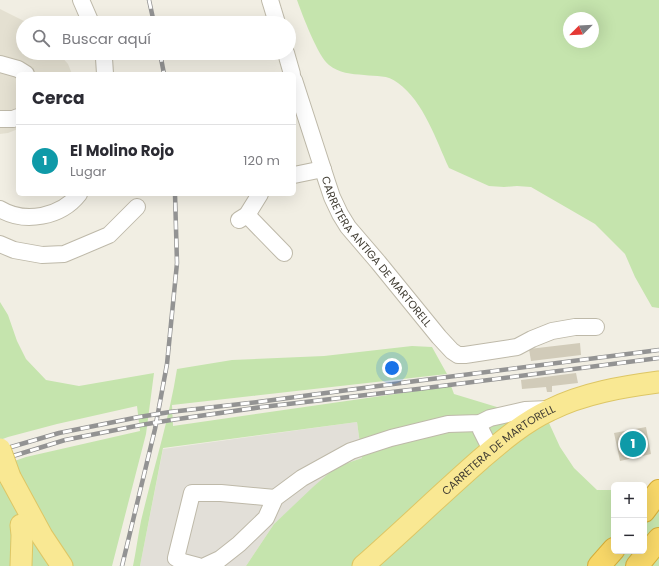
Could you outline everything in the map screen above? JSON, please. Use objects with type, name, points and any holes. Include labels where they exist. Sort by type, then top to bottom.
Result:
[{"type":"highway","points":[[647,507],[659,491]]},
{"type":"highway","points":[[637,566],[655,544]]},
{"type":"highway","points":[[600,566],[611,553]]},
{"type":"main road","name":"CARRETERA DE MARTORELL","points":[[363,566],[491,450],[532,420],[550,409],[593,395],[659,382]]},
{"type":"main road","points":[[0,449],[10,477],[21,525],[21,566]]},
{"type":"main road","points":[[10,477],[42,536],[62,566]]},
{"type":"main road","points":[[21,525],[37,555],[45,566]]},
{"type":"main road","points":[[42,536],[49,566]]},
{"type":"street","points":[[81,0],[88,16]]},
{"type":"street","points":[[270,0],[275,16]]},
{"type":"street","points":[[104,60],[105,72]]},
{"type":"street","points":[[288,60],[291,72]]},
{"type":"street","points":[[0,64],[18,69],[23,72]]},
{"type":"street","name":"CARRETERA ANTIGA DE MARTORELL","points":[[296,86],[332,197],[340,214],[348,227],[452,351],[458,355],[465,355],[517,348],[532,339],[552,331],[575,327],[596,327]]},
{"type":"street","points":[[0,119],[16,118]]},
{"type":"street","points":[[296,175],[323,169]]},
{"type":"street","points":[[0,209],[14,215],[32,218],[53,213],[67,205],[77,196]]},
{"type":"street","points":[[259,196],[243,218],[284,253]]},
{"type":"street","points":[[0,244],[14,250],[42,255],[64,254],[109,235],[137,207]]},
{"type":"street","points":[[205,566],[220,559],[239,544],[266,518],[275,498],[302,478],[351,451],[391,438],[448,424],[480,424],[490,418],[501,415],[525,410],[550,409]]},
{"type":"street","points":[[501,415],[512,434]]},
{"type":"street","points":[[480,424],[480,430],[491,450]]},
{"type":"street","points":[[198,566],[183,562],[176,558],[192,493],[221,493],[275,498]]},
{"type":"shaded area","points":[[0,9],[16,17],[16,60],[64,60],[71,72],[16,72],[16,130],[0,134]]},
{"type":"shaded area","points":[[357,422],[362,458],[336,467],[274,524],[246,566],[140,566],[163,449]]},
{"type":"green space","points":[[297,0],[659,0],[659,308],[652,307],[635,277],[625,254],[595,224],[531,187],[489,186],[449,168],[422,111],[407,91],[390,78],[345,73],[329,65],[315,45]]},
{"type":"green space","points":[[0,302],[8,315],[17,341],[26,359],[46,380],[79,386],[154,373],[146,434],[112,566],[0,566],[0,466],[26,457],[140,431],[137,406],[57,424],[0,440]]},
{"type":"green space","points":[[412,346],[432,347],[447,374],[172,405],[173,426],[451,386],[454,394],[549,423],[560,447],[574,468],[597,490],[611,490],[611,554],[647,554],[647,487],[659,485],[659,566],[246,566],[274,524],[313,487],[336,467],[362,458],[357,422],[163,448],[140,566],[133,566],[141,521],[174,388],[177,369],[232,360],[324,356]]},
{"type":"building","points":[[580,343],[581,355],[531,361],[529,349]]},
{"type":"building","points":[[576,373],[578,383],[552,386],[552,392],[547,392],[546,387],[522,389],[521,380]]},
{"type":"building","points":[[646,427],[651,454],[620,461],[614,433]]},
{"type":"railway","points":[[149,0],[152,16]]},
{"type":"railway","points":[[161,60],[164,72]]},
{"type":"railway","points":[[122,566],[155,429],[167,364],[177,263],[175,196]]},
{"type":"railway","points":[[11,447],[59,433],[170,412],[659,350]]},
{"type":"railway","points":[[13,456],[65,440],[171,420],[262,407],[418,389],[659,358]]},
{"type":"place","name":"El Molino Rojo","points":[[633,444]]}]
